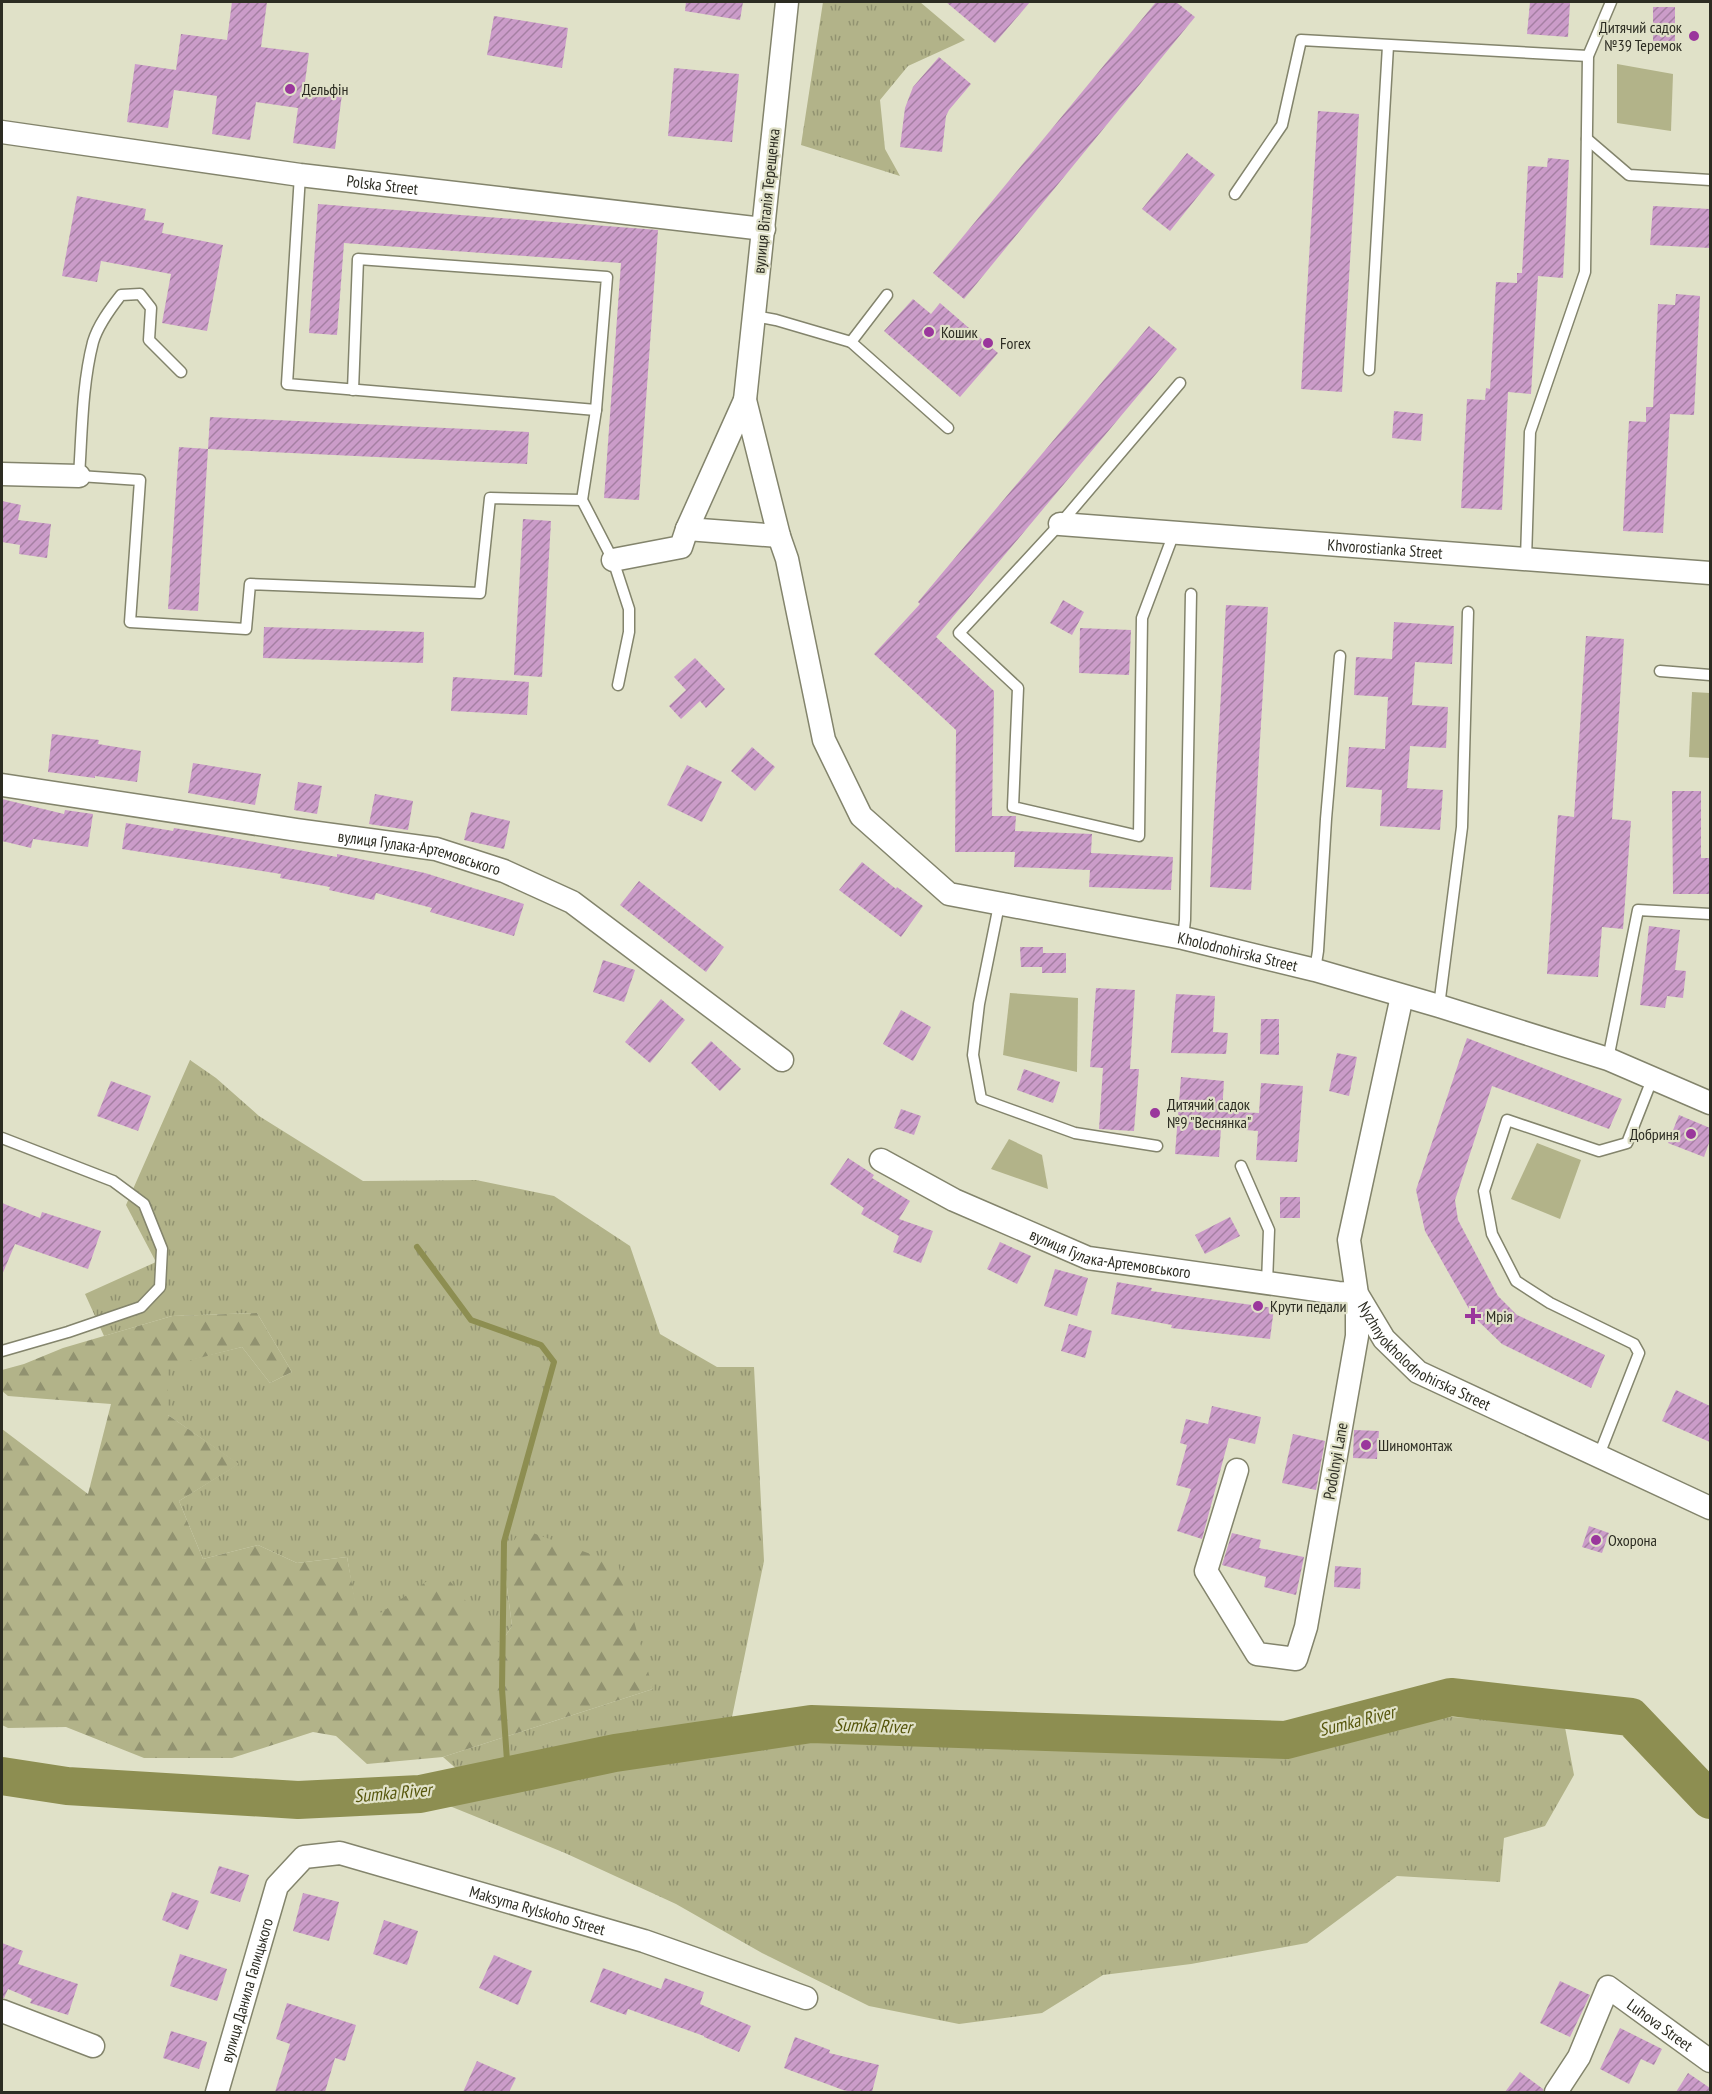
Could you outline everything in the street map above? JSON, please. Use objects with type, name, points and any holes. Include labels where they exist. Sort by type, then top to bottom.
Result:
[{"type":"street","name":"вулиця Віталія Терещенка","points":[[613,560],[681,547],[745,400],[787,2]]},
{"type":"street","name":"Polska Street","points":[[2,132],[300,175],[764,229]]},
{"type":"street","name":"вулиця Віталія Терещенка","points":[[745,400],[779,536],[787,559],[824,740]]},
{"type":"street","points":[[2,474],[79,476]]},
{"type":"street","name":"Khvorostianka Street","points":[[1060,524],[1710,573]]},
{"type":"street","points":[[687,529],[779,536]]},
{"type":"street","name":"Kholodnohirska Street","points":[[824,740],[861,816],[949,894],[1183,938],[1315,970],[1608,1059],[1710,1103]]},
{"type":"street","name":"вулиця Гулака-Артемовського","points":[[2,784],[436,849],[504,871],[572,902],[782,1060]]},
{"type":"street","name":"Nyzhnyokholodnohirska Street","points":[[1402,996],[1349,1239],[1357,1294],[1384,1340],[1418,1372],[1710,1508]]},
{"type":"street","name":"вулиця Гулака-Артемовського","points":[[881,1160],[954,1200],[1088,1258],[1357,1294]]},
{"type":"street","name":"Podolnyi Lane","points":[[1237,1470],[1206,1571],[1257,1654],[1296,1659],[1306,1627],[1357,1336],[1357,1294]]},
{"type":"street","name":"Maksyma Rylskoho Street","points":[[277,1886],[304,1857],[340,1853],[644,1941],[807,1998]]},
{"type":"street","name":"вулиця Данила Галицького","points":[[217,2092],[277,1886]]},
{"type":"street","name":"Luhova Street","points":[[1556,2092],[1579,2057],[1608,1987],[1710,2061]]},
{"type":"street","points":[[2,2012],[93,2046]]},
{"type":"lane","points":[[1526,559],[1530,432],[1585,272],[1588,56],[1611,2]]},
{"type":"lane","points":[[1234,194],[1282,125],[1301,40],[1588,56]]},
{"type":"lane","points":[[1369,370],[1388,46]]},
{"type":"lane","points":[[1587,139],[1629,175],[1710,180]]},
{"type":"lane","points":[[300,175],[287,384],[596,410]]},
{"type":"lane","points":[[353,390],[358,259],[607,277],[596,410],[582,500],[613,560],[629,609],[629,632],[618,685]]},
{"type":"lane","points":[[181,372],[149,340],[151,308],[140,294],[121,295],[107,313],[93,341],[85,390],[79,476],[140,480],[130,622],[246,628],[250,584],[480,593],[489,498],[582,500]]},
{"type":"lane","points":[[851,342],[887,295]]},
{"type":"lane","points":[[754,316],[776,320],[851,342],[948,428]]},
{"type":"lane","points":[[1174,533],[1142,618],[1139,836],[1013,807],[1018,688],[959,633],[1060,524],[1180,382]]},
{"type":"lane","points":[[1183,938],[1191,594]]},
{"type":"lane","points":[[1439,1006],[1462,827],[1468,612]]},
{"type":"lane","points":[[1315,970],[1340,656]]},
{"type":"lane","points":[[1660,671],[1710,675]]},
{"type":"lane","points":[[999,905],[979,1004],[973,1055],[981,1099],[1075,1133],[1157,1146]]},
{"type":"lane","points":[[1608,1059],[1638,910],[1710,914]]},
{"type":"lane","points":[[1599,1455],[1639,1353],[1634,1344],[1550,1303],[1516,1281],[1492,1234],[1484,1191],[1507,1120],[1599,1151],[1627,1143],[1653,1077]]},
{"type":"lane","points":[[2,1138],[113,1181],[144,1204],[162,1249],[160,1287],[141,1307],[68,1332],[2,1351]]},
{"type":"lane","points":[[1241,1166],[1269,1230],[1267,1283]]},
{"type":"green space","points":[[823,2],[920,2],[965,40],[908,66],[880,100],[885,149],[900,176],[801,145]]},
{"type":"green space","points":[[1617,64],[1673,74],[1671,131],[1617,123]]},
{"type":"green space","points":[[1692,692],[1710,693],[1710,758],[1689,757]]},
{"type":"green space","points":[[1010,993],[1078,998],[1077,1072],[1003,1055]]},
{"type":"green space","points":[[190,1060],[216,1078],[259,1116],[363,1181],[476,1180],[554,1196],[630,1246],[660,1334],[717,1367],[754,1367],[764,1561],[732,1717],[460,1772],[443,1757],[653,1689],[503,1556],[512,1626],[500,1644],[359,1627],[347,1557],[297,1563],[258,1545],[203,1559],[179,1501],[238,1464],[168,1415],[168,1365],[242,1347],[270,1383],[292,1372],[257,1313],[172,1316],[104,1336],[85,1294],[156,1262],[126,1205]]},
{"type":"green space","points":[[1009,1139],[1042,1155],[1048,1189],[991,1169]]},
{"type":"green space","points":[[1537,1143],[1581,1160],[1560,1219],[1511,1199]]},
{"type":"green space","points":[[257,1313],[292,1372],[270,1383],[242,1347],[168,1366],[168,1415],[239,1464],[179,1501],[203,1559],[258,1545],[297,1563],[347,1557],[360,1627],[442,1571],[500,1644],[512,1626],[503,1556],[522,1529],[618,1564],[653,1689],[443,1757],[367,1764],[336,1736],[313,1732],[232,1758],[144,1758],[66,1727],[8,1728],[2,1725],[2,1429],[88,1494],[111,1404],[8,1396],[2,1391],[2,1370],[24,1364],[63,1348],[172,1316]]},
{"type":"green space","points":[[1451,1717],[1564,1722],[1574,1775],[1545,1826],[1504,1838],[1500,1882],[1397,1876],[1307,1943],[1191,1964],[1103,1975],[1042,2013],[959,2024],[869,2006],[762,1953],[676,1904],[565,1853],[420,1794],[615,1753],[811,1724],[1286,1740]]},
{"type":"building","points":[[232,2],[267,2],[261,47],[309,53],[304,89],[342,94],[335,149],[293,143],[298,108],[256,102],[250,140],[212,134],[217,96],[174,90],[168,128],[127,122],[135,64],[176,70],[181,34],[227,40]]},
{"type":"building","points":[[686,2],[743,2],[740,20],[685,11]]},
{"type":"building","points":[[946,2],[1030,2],[995,43]]},
{"type":"building","points":[[1156,2],[1176,2],[1195,17],[964,299],[933,273]]},
{"type":"building","points":[[1530,2],[1570,2],[1568,37],[1527,34]]},
{"type":"building","points":[[1653,7],[1675,7],[1675,41],[1653,41]]},
{"type":"building","points":[[494,16],[568,28],[562,68],[487,55]]},
{"type":"building","points":[[939,57],[971,84],[946,116],[942,152],[900,147],[905,108],[913,87]]},
{"type":"building","points":[[674,68],[739,74],[732,142],[668,136]]},
{"type":"building","points":[[1318,111],[1359,114],[1342,392],[1301,389]]},
{"type":"building","points":[[1187,153],[1215,175],[1170,231],[1142,209]]},
{"type":"building","points":[[1548,158],[1569,160],[1563,278],[1538,276],[1531,394],[1508,392],[1502,510],[1461,508],[1467,399],[1485,400],[1486,388],[1490,389],[1496,282],[1517,283],[1517,273],[1522,273],[1528,166],[1547,167]]},
{"type":"building","points":[[77,196],[146,209],[144,220],[164,223],[162,233],[223,245],[207,331],[162,323],[171,274],[101,261],[97,282],[62,276]]},
{"type":"building","points":[[318,204],[658,230],[639,500],[604,498],[621,263],[344,243],[337,335],[309,333]]},
{"type":"building","points":[[1653,206],[1710,209],[1710,248],[1650,245]]},
{"type":"building","points":[[1676,294],[1700,296],[1694,415],[1670,414],[1663,533],[1623,531],[1629,421],[1646,422],[1646,407],[1653,407],[1658,304],[1675,305]]},
{"type":"building","points":[[913,299],[931,314],[940,303],[998,353],[960,397],[884,331]]},
{"type":"building","points":[[1149,326],[1177,349],[936,637],[994,691],[992,816],[1016,816],[1015,831],[1092,834],[1091,853],[1173,857],[1171,890],[1089,887],[1090,870],[1014,867],[1015,852],[955,852],[956,730],[874,654],[920,604],[918,602]]},
{"type":"building","points":[[1394,411],[1423,414],[1421,441],[1392,438]]},
{"type":"building","points":[[210,417],[529,432],[527,464],[208,449]]},
{"type":"building","points":[[179,447],[208,449],[198,611],[168,609]]},
{"type":"building","points":[[2,501],[21,505],[18,520],[51,524],[47,558],[19,554],[20,545],[2,542]]},
{"type":"building","points":[[523,519],[551,521],[542,677],[514,675]]},
{"type":"building","points":[[1063,600],[1084,612],[1072,635],[1050,623]]},
{"type":"building","points":[[1226,605],[1268,607],[1251,890],[1210,887]]},
{"type":"building","points":[[1394,622],[1454,626],[1452,664],[1415,662],[1412,705],[1448,707],[1446,748],[1410,746],[1407,788],[1443,790],[1440,830],[1380,826],[1382,790],[1346,787],[1349,747],[1385,749],[1388,697],[1354,695],[1356,657],[1392,659]]},
{"type":"building","points":[[264,627],[424,632],[423,663],[263,658]]},
{"type":"building","points":[[1080,628],[1131,630],[1129,675],[1079,673]]},
{"type":"building","points":[[1586,636],[1624,639],[1612,819],[1631,821],[1623,929],[1602,927],[1598,977],[1547,974],[1558,815],[1574,817]]},
{"type":"building","points":[[695,658],[725,689],[706,708],[700,701],[681,719],[669,706],[686,690],[674,677]]},
{"type":"building","points":[[453,677],[529,682],[527,715],[451,711]]},
{"type":"building","points":[[52,734],[99,740],[98,744],[141,751],[137,782],[48,772]]},
{"type":"building","points":[[752,747],[775,767],[755,791],[731,771]]},
{"type":"building","points":[[193,763],[261,774],[255,805],[188,793]]},
{"type":"building","points":[[687,765],[722,782],[702,822],[667,805]]},
{"type":"building","points":[[298,782],[322,786],[317,814],[294,810]]},
{"type":"building","points":[[1672,791],[1701,791],[1701,858],[1710,858],[1710,894],[1673,894]]},
{"type":"building","points":[[375,794],[413,801],[408,830],[369,824]]},
{"type":"building","points":[[2,799],[64,814],[65,810],[93,814],[88,847],[33,839],[31,848],[2,841]]},
{"type":"building","points":[[471,812],[510,821],[504,849],[464,840]]},
{"type":"building","points":[[126,823],[173,831],[174,828],[337,857],[337,854],[425,873],[524,904],[514,936],[430,912],[432,908],[376,893],[374,900],[329,890],[330,887],[280,878],[281,874],[122,849]]},
{"type":"building","points":[[862,862],[896,889],[897,887],[923,906],[901,937],[839,890]]},
{"type":"building","points":[[639,881],[724,947],[706,972],[620,905]]},
{"type":"building","points":[[1649,926],[1680,930],[1675,970],[1686,971],[1683,998],[1667,996],[1665,1008],[1640,1005]]},
{"type":"building","points":[[1020,947],[1043,947],[1043,953],[1066,953],[1066,973],[1042,973],[1042,967],[1021,967]]},
{"type":"building","points":[[603,960],[635,970],[624,1002],[593,992]]},
{"type":"building","points":[[1096,988],[1135,990],[1130,1069],[1139,1069],[1134,1131],[1099,1129],[1103,1068],[1090,1067]]},
{"type":"building","points":[[1176,994],[1215,996],[1213,1032],[1228,1033],[1226,1054],[1171,1053]]},
{"type":"building","points":[[661,999],[685,1020],[650,1063],[625,1042]]},
{"type":"building","points":[[901,1010],[931,1027],[913,1061],[883,1044]]},
{"type":"building","points":[[1261,1019],[1279,1019],[1279,1055],[1260,1054]]},
{"type":"building","points":[[1467,1038],[1622,1099],[1609,1129],[1492,1086],[1455,1200],[1458,1220],[1498,1296],[1517,1315],[1605,1355],[1591,1388],[1502,1344],[1473,1316],[1425,1231],[1416,1190]]},
{"type":"building","points":[[711,1041],[741,1069],[720,1091],[691,1063]]},
{"type":"building","points":[[1337,1053],[1357,1057],[1349,1096],[1329,1091]]},
{"type":"building","points":[[1024,1069],[1060,1082],[1053,1103],[1017,1090]]},
{"type":"building","points":[[1181,1077],[1224,1081],[1222,1111],[1259,1113],[1261,1083],[1303,1086],[1297,1162],[1256,1160],[1258,1131],[1221,1128],[1219,1157],[1175,1154]]},
{"type":"building","points":[[111,1081],[151,1096],[138,1131],[97,1116]]},
{"type":"building","points":[[901,1109],[921,1116],[914,1135],[894,1128]]},
{"type":"building","name":"Добриня","points":[[1679,1115],[1710,1128],[1710,1140],[1704,1157],[1668,1143]]},
{"type":"building","points":[[848,1158],[874,1175],[872,1178],[910,1201],[899,1219],[933,1231],[921,1263],[893,1252],[899,1236],[861,1214],[864,1208],[830,1184]]},
{"type":"building","points":[[1280,1197],[1300,1197],[1300,1218],[1280,1218]]},
{"type":"building","points":[[2,1203],[40,1218],[42,1212],[101,1231],[88,1269],[15,1244],[2,1275]]},
{"type":"building","points":[[1230,1217],[1240,1236],[1205,1254],[1195,1235]]},
{"type":"building","points":[[1000,1242],[1031,1256],[1017,1284],[987,1269]]},
{"type":"building","points":[[1055,1269],[1088,1278],[1077,1316],[1044,1306]]},
{"type":"building","points":[[1117,1282],[1152,1288],[1151,1291],[1274,1308],[1270,1339],[1171,1328],[1172,1325],[1111,1314]]},
{"type":"building","points":[[1069,1324],[1092,1331],[1085,1358],[1061,1351]]},
{"type":"building","points":[[1676,1390],[1710,1406],[1710,1442],[1662,1421]]},
{"type":"building","points":[[1212,1406],[1261,1417],[1255,1444],[1229,1438],[1202,1539],[1177,1531],[1191,1489],[1176,1485],[1187,1445],[1180,1443],[1186,1419],[1208,1424]]},
{"type":"building","name":"Шиномонтаж","points":[[1354,1430],[1379,1431],[1377,1459],[1353,1458]]},
{"type":"building","points":[[1293,1434],[1325,1441],[1316,1490],[1282,1483]]},
{"type":"building","name":"Охорона","points":[[1589,1526],[1609,1533],[1602,1553],[1582,1547]]},
{"type":"building","points":[[1232,1533],[1261,1540],[1259,1548],[1304,1557],[1296,1595],[1264,1587],[1266,1577],[1222,1565]]},
{"type":"building","points":[[1335,1566],[1361,1568],[1360,1589],[1334,1587]]},
{"type":"building","points":[[219,1866],[249,1875],[240,1902],[210,1893]]},
{"type":"building","points":[[172,1892],[199,1901],[188,1930],[162,1920]]},
{"type":"building","points":[[303,1893],[339,1902],[329,1941],[293,1931]]},
{"type":"building","points":[[384,1920],[418,1931],[407,1965],[373,1954]]},
{"type":"building","points":[[2,1943],[23,1951],[18,1964],[78,1984],[68,2015],[30,2003],[32,1999],[8,1989],[2,1998]]},
{"type":"building","points":[[180,1954],[227,1969],[217,2001],[170,1986]]},
{"type":"building","points":[[494,1955],[532,1971],[518,2005],[479,1988]]},
{"type":"building","points":[[603,1968],[661,1989],[665,1978],[704,1992],[700,2004],[751,2026],[739,2052],[704,2036],[628,2009],[626,2015],[590,2002]]},
{"type":"building","points":[[1560,1981],[1590,1995],[1570,2037],[1540,2023]]},
{"type":"building","points":[[287,2003],[356,2025],[345,2061],[335,2058],[325,2092],[275,2092],[290,2044],[276,2039]]},
{"type":"building","points":[[1620,2028],[1662,2049],[1654,2065],[1641,2059],[1629,2084],[1600,2069]]},
{"type":"building","points":[[171,2031],[207,2042],[199,2069],[163,2058]]},
{"type":"building","points":[[795,2037],[830,2050],[829,2053],[879,2065],[872,2092],[843,2090],[784,2068]]},
{"type":"building","points":[[477,2061],[516,2078],[509,2092],[463,2092]]},
{"type":"building","points":[[1520,2072],[1543,2089],[1543,2092],[1505,2092]]},
{"type":"building","points":[[1688,2073],[1710,2088],[1710,2092],[1676,2092]]},
{"type":"waterway","points":[[417,1247],[471,1320],[541,1345],[554,1362],[504,1542],[502,1689],[508,1775]]},
{"type":"waterway","name":"Sumka River","points":[[2,1776],[67,1786],[298,1800],[420,1794],[615,1753],[811,1724],[1286,1740],[1451,1697],[1631,1717],[1710,1800]]},
{"type":"place","name":"Дитячий садок №39 Теремок","points":[[1694,36]]},
{"type":"place","name":"Дельфін","points":[[290,89]]},
{"type":"place","name":"Кошик","points":[[929,332]]},
{"type":"place","name":"Forex","points":[[988,343]]},
{"type":"place","name":"Дитячий садок №9 \"Веснянка\"","points":[[1155,1113]]},
{"type":"place","name":"Добриня","points":[[1691,1134]]},
{"type":"place","name":"Крути педали","points":[[1258,1306]]},
{"type":"place","name":"Мрія","points":[[1473,1316]]},
{"type":"place","name":"Шиномонтаж","points":[[1366,1445]]},
{"type":"place","name":"Охорона","points":[[1596,1540]]}]
